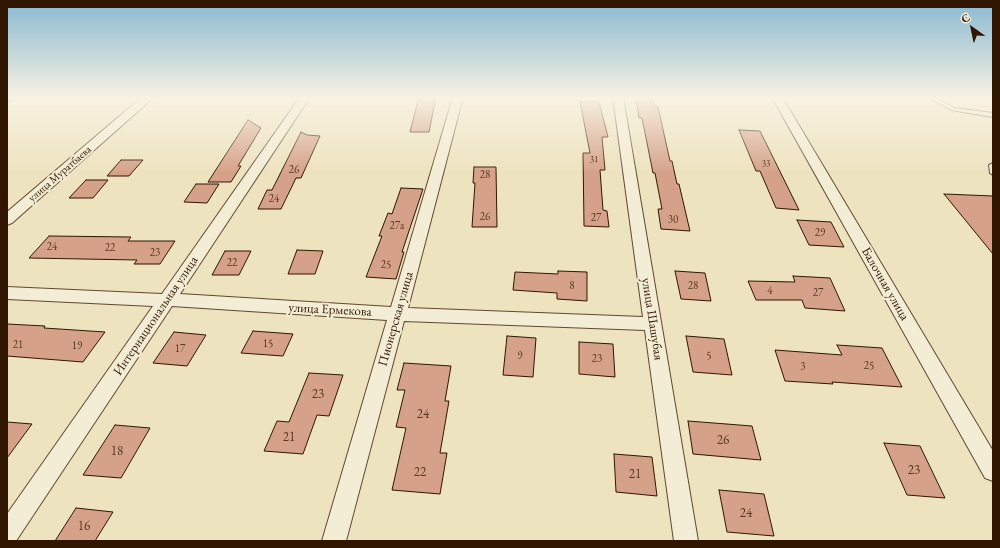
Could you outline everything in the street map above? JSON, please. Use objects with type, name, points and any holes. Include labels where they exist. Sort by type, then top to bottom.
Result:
[{"type":"street","name":"улица Муратбаева","points":[[7,220],[119,123]]},
{"type":"street","name":"Интернациональная улица","points":[[7,534],[288,123]]},
{"type":"street","name":"Пионерская улица","points":[[334,541],[451,123]]},
{"type":"street","name":"улица Шашубая","points":[[622,123],[686,541]]},
{"type":"street","name":"Балочная улица","points":[[792,123],[993,471]]},
{"type":"street","name":"улица Ермекова","points":[[7,293],[168,300],[398,314],[653,324]]},
{"type":"lane","points":[[993,165],[993,173]]},
{"type":"building","points":[[246,123],[252,123],[261,128],[238,166],[241,166],[231,182],[208,182]]},
{"type":"building","points":[[412,123],[431,123],[429,132],[410,132]]},
{"type":"building","points":[[584,123],[604,123],[608,137],[602,137],[605,170],[600,170],[603,210],[607,211],[609,227],[584,226],[583,153],[590,153]]},
{"type":"building","points":[[643,123],[661,123],[670,161],[672,161],[677,184],[679,184],[690,231],[661,229],[658,209],[662,209],[655,173],[653,173]]},
{"type":"building","points":[[739,130],[760,131],[799,210],[776,208],[760,171],[756,171]]},
{"type":"building","points":[[301,132],[307,135],[320,136],[301,178],[296,178],[281,209],[258,209],[267,190],[272,190]]},
{"type":"building","points":[[121,160],[143,160],[129,176],[107,176]]},
{"type":"building","points":[[474,167],[496,167],[497,227],[472,227],[475,183],[473,183]]},
{"type":"building","points":[[86,180],[108,180],[93,198],[69,198]]},
{"type":"building","points":[[196,184],[219,184],[207,203],[184,202]]},
{"type":"building","points":[[401,188],[423,189],[402,252],[404,252],[396,279],[366,277],[382,236],[379,236],[388,213],[392,214]]},
{"type":"building","points":[[944,194],[993,196],[993,254]]},
{"type":"building","points":[[797,220],[831,222],[844,247],[809,245]]},
{"type":"building","points":[[49,236],[131,237],[128,241],[175,241],[160,264],[134,264],[137,260],[29,258]]},
{"type":"building","points":[[297,250],[323,251],[315,274],[288,274]]},
{"type":"building","points":[[225,251],[251,251],[239,275],[212,275]]},
{"type":"building","points":[[558,271],[587,272],[587,301],[557,299],[557,293],[513,290],[515,272],[558,274]]},
{"type":"building","points":[[675,271],[705,273],[711,301],[681,299]]},
{"type":"building","points":[[793,276],[830,278],[845,311],[805,308],[802,300],[756,300],[748,281],[795,282]]},
{"type":"building","points":[[7,324],[105,332],[83,362],[7,356]]},
{"type":"building","points":[[253,331],[293,334],[283,356],[241,353]]},
{"type":"building","points":[[174,332],[206,335],[187,366],[153,363]]},
{"type":"building","points":[[507,336],[536,338],[533,377],[503,375]]},
{"type":"building","points":[[686,336],[724,339],[732,375],[693,372]]},
{"type":"building","points":[[579,342],[613,344],[615,377],[579,374]]},
{"type":"building","points":[[837,345],[882,348],[902,387],[832,382],[833,384],[785,381],[775,350],[842,355]]},
{"type":"building","points":[[404,363],[451,366],[445,401],[449,401],[440,453],[447,453],[440,494],[392,490],[406,428],[396,427],[405,390],[397,390]]},
{"type":"building","points":[[309,373],[343,375],[329,416],[317,415],[303,454],[264,451],[277,421],[289,422]]},
{"type":"building","points":[[688,421],[752,426],[761,460],[693,454]]},
{"type":"building","points":[[7,422],[32,424],[7,458]]},
{"type":"building","points":[[115,425],[150,428],[121,478],[83,475]]},
{"type":"building","points":[[884,443],[920,446],[945,498],[907,495]]},
{"type":"building","points":[[614,454],[652,457],[657,496],[616,492]]},
{"type":"building","points":[[719,490],[764,494],[774,536],[727,532]]},
{"type":"building","points":[[76,508],[113,512],[95,541],[55,541]]}]
